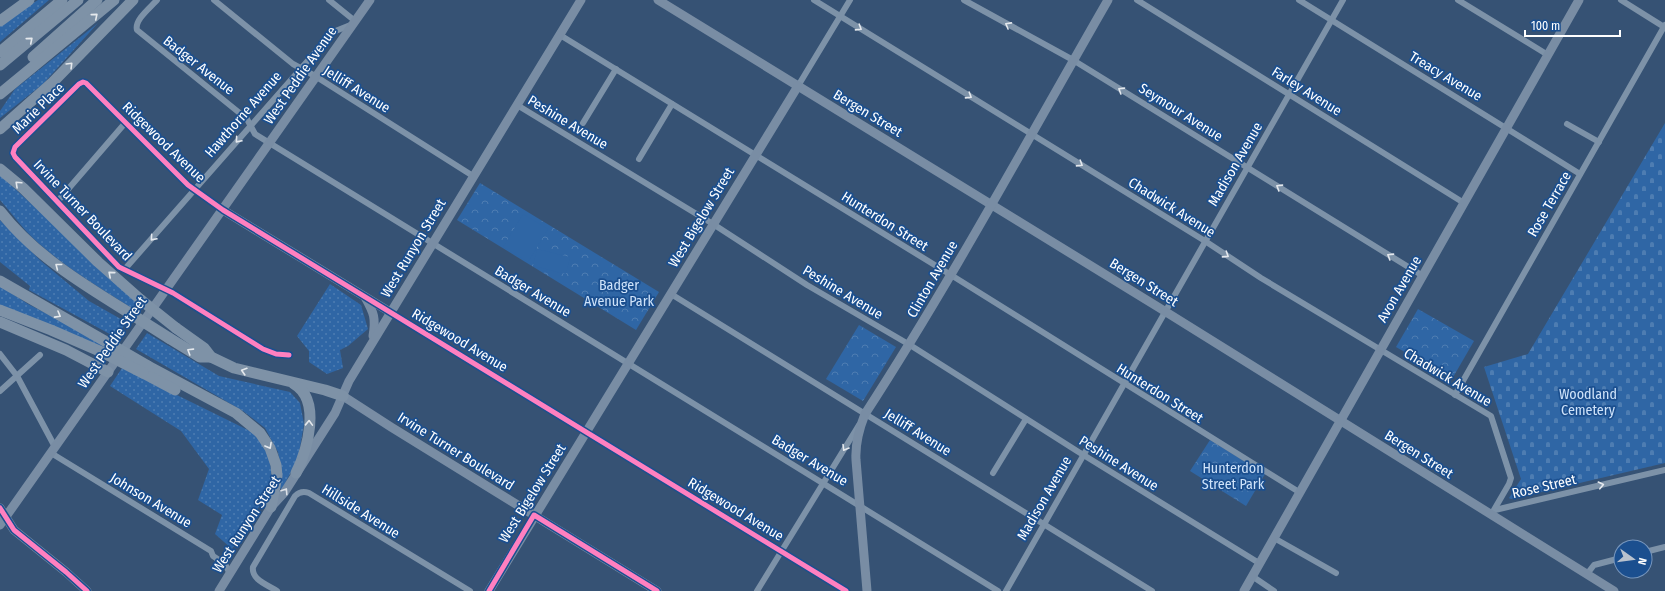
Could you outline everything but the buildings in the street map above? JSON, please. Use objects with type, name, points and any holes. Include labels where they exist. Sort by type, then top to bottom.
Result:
[{"type":"highway","points":[[0,14],[19,0]]},
{"type":"highway","points":[[0,21],[29,0]]},
{"type":"highway","points":[[0,52],[62,0]]},
{"type":"highway","points":[[0,65],[78,0]]},
{"type":"highway","points":[[0,95],[8,82],[21,69],[97,0]]},
{"type":"highway","points":[[0,95],[114,0]]},
{"type":"highway","points":[[0,129],[53,82],[133,0]]},
{"type":"highway","points":[[0,168],[23,188],[98,262],[141,300],[204,348],[211,357],[223,364],[246,372],[325,390],[343,396]]},
{"type":"highway","points":[[0,211],[22,235],[85,286],[200,357],[211,357]]},
{"type":"highway","points":[[0,281],[107,349],[236,413],[260,433],[273,453],[276,465],[277,476],[271,507]]},
{"type":"highway","points":[[0,310],[51,330],[107,349]]},
{"type":"highway","points":[[0,322],[66,350],[108,372]]},
{"type":"highway","points":[[292,383],[298,386],[306,396],[310,418],[307,447],[296,474]]},
{"type":"main road","points":[[354,23],[370,0]]},
{"type":"main road","name":"West Runyon Street","points":[[219,591],[271,507],[281,497],[335,413],[348,381],[581,0]]},
{"type":"main road","name":"Bergen Street","points":[[658,0],[991,204],[1340,421],[1493,512],[1614,591]]},
{"type":"main road","name":"Clinton Avenue","points":[[867,591],[859,505],[856,445],[860,426],[865,414],[910,345],[951,275],[1108,0]]},
{"type":"main road","name":"Avon Avenue","points":[[1244,591],[1579,0]]},
{"type":"main road","name":"West Peddie Avenue","points":[[269,143],[354,23]]},
{"type":"main road","name":"West Bigelow Street","points":[[489,591],[534,515],[629,363],[798,86]]},
{"type":"main road","name":"West Peddie Street","points":[[2,519],[53,450],[269,143]]},
{"type":"main road","name":"Ridgewood Avenue","points":[[222,210],[390,312]]},
{"type":"main road","points":[[364,295],[375,316],[376,322],[372,341]]},
{"type":"main road","name":"Irvine Turner Boulevard","points":[[343,396],[657,591]]},
{"type":"main road","points":[[0,508],[2,519],[87,591]]},
{"type":"street","name":"Badger Avenue","points":[[157,0],[138,22],[136,27],[139,33],[247,119],[253,132],[998,591]]},
{"type":"street","name":"Jelliff Avenue","points":[[214,0],[293,64],[315,76],[474,176]]},
{"type":"street","points":[[329,0],[354,23]]},
{"type":"street","name":"Chadwick Avenue","points":[[814,0],[1205,241],[1261,278],[1490,416],[1500,448]]},
{"type":"street","name":"West Bigelow Street","points":[[798,86],[850,0]]},
{"type":"street","name":"Seymour Avenue","points":[[964,0],[1073,60],[1423,276]]},
{"type":"street","name":"Farley Avenue","points":[[1137,0],[1464,203]]},
{"type":"street","name":"Treacy Avenue","points":[[1299,0],[1580,174]]},
{"type":"street","name":"Madison Avenue","points":[[1006,591],[1343,0]]},
{"type":"street","points":[[1458,0],[1548,55]]},
{"type":"street","points":[[1621,0],[1664,26]]},
{"type":"street","name":"Hawthorne Avenue","points":[[124,270],[333,32],[354,23]]},
{"type":"street","name":"Rose Terrace","points":[[1455,395],[1664,26]]},
{"type":"street","name":"Hunterdon Street","points":[[560,35],[951,275],[1123,384],[1299,492]]},
{"type":"street","points":[[583,123],[616,69]]},
{"type":"street","name":"Ridgewood Avenue","points":[[83,82],[88,84],[188,185],[222,210]]},
{"type":"street","name":"Marie Place","points":[[13,153],[15,147],[79,84],[83,82]]},
{"type":"street","points":[[639,160],[672,104]]},
{"type":"street","name":"Peshine Avenue","points":[[517,105],[713,224],[807,285],[910,345],[1083,455],[1259,563]]},
{"type":"street","points":[[57,202],[126,122]]},
{"type":"street","points":[[1567,124],[1599,142]]},
{"type":"street","name":"Irvine Turner Boulevard","points":[[13,153],[90,238],[119,267],[173,293],[263,349],[276,354],[289,355]]},
{"type":"street","name":"Jelliff Avenue","points":[[671,294],[1152,591]]},
{"type":"street","name":"Ridgewood Avenue","points":[[390,312],[846,591]]},
{"type":"street","points":[[0,354],[17,376],[53,450]]},
{"type":"street","points":[[0,391],[40,355]]},
{"type":"street","points":[[757,591],[865,414]]},
{"type":"street","points":[[993,473],[1026,419]]},
{"type":"street","name":"Rose Street","points":[[1493,512],[1511,478],[1500,448]]},
{"type":"street","name":"Johnson Avenue","points":[[53,450],[210,551],[213,556],[225,564],[230,574]]},
{"type":"street","name":"Rose Street","points":[[1493,512],[1665,470]]},
{"type":"street","name":"Hillside Avenue","points":[[277,591],[257,579],[253,574],[254,565],[295,496],[298,493],[304,492],[309,493],[470,591]]},
{"type":"street","points":[[1274,538],[1336,573]]},
{"type":"street","points":[[1653,550],[1665,547]]},
{"type":"street","points":[[1587,574],[1594,565],[1613,560]]},
{"type":"street","points":[[1252,576],[1274,591]]},
{"type":"green space","points":[[38,0],[49,0],[0,42],[0,25]]},
{"type":"green space","points":[[98,23],[43,84],[0,118],[0,111],[15,89]]},
{"type":"green space","name":"Woodland Cemetery","points":[[1665,123],[1665,463],[1511,499],[1509,498],[1521,479],[1484,367],[1528,354]]},
{"type":"green space","points":[[0,175],[138,302],[133,309],[64,263],[38,243],[26,231],[0,200]]},
{"type":"green space","name":"Badger Avenue Park","points":[[480,183],[659,292],[636,330],[457,220]]},
{"type":"green space","points":[[523,214],[548,229],[528,262],[503,247]]},
{"type":"green space","points":[[0,220],[41,261],[89,301],[126,322],[117,338],[29,290],[30,286],[0,262]]},
{"type":"green space","points":[[537,249],[570,257],[566,274],[533,266]]},
{"type":"green space","points":[[330,284],[361,305],[368,329],[348,346],[340,350],[343,368],[327,374],[309,362],[309,351],[297,336]]},
{"type":"green space","points":[[0,286],[28,304],[109,346],[107,349],[0,305]]},
{"type":"green space","points":[[1418,309],[1474,341],[1452,379],[1396,347]]},
{"type":"green space","points":[[859,325],[896,347],[863,401],[826,379]]},
{"type":"green space","points":[[147,333],[219,376],[290,392],[300,403],[304,424],[298,459],[282,489],[279,488],[280,461],[278,452],[265,428],[243,411],[136,349]]},
{"type":"green space","points":[[122,368],[252,432],[266,450],[271,470],[271,486],[232,549],[215,534],[222,515],[198,500],[209,469],[181,431],[110,386]]},
{"type":"green space","name":"Hunterdon Street Park","points":[[1210,440],[1265,474],[1246,506],[1190,471]]},
{"type":"cycle path","points":[[289,355],[276,354],[263,349],[173,293],[119,267],[15,157],[13,153],[15,147],[79,84],[83,82],[86,83],[188,185],[223,210],[846,591]]},
{"type":"cycle path","points":[[0,508],[14,530],[87,591]]},
{"type":"cycle path","points":[[489,591],[534,515],[657,591]]}]
